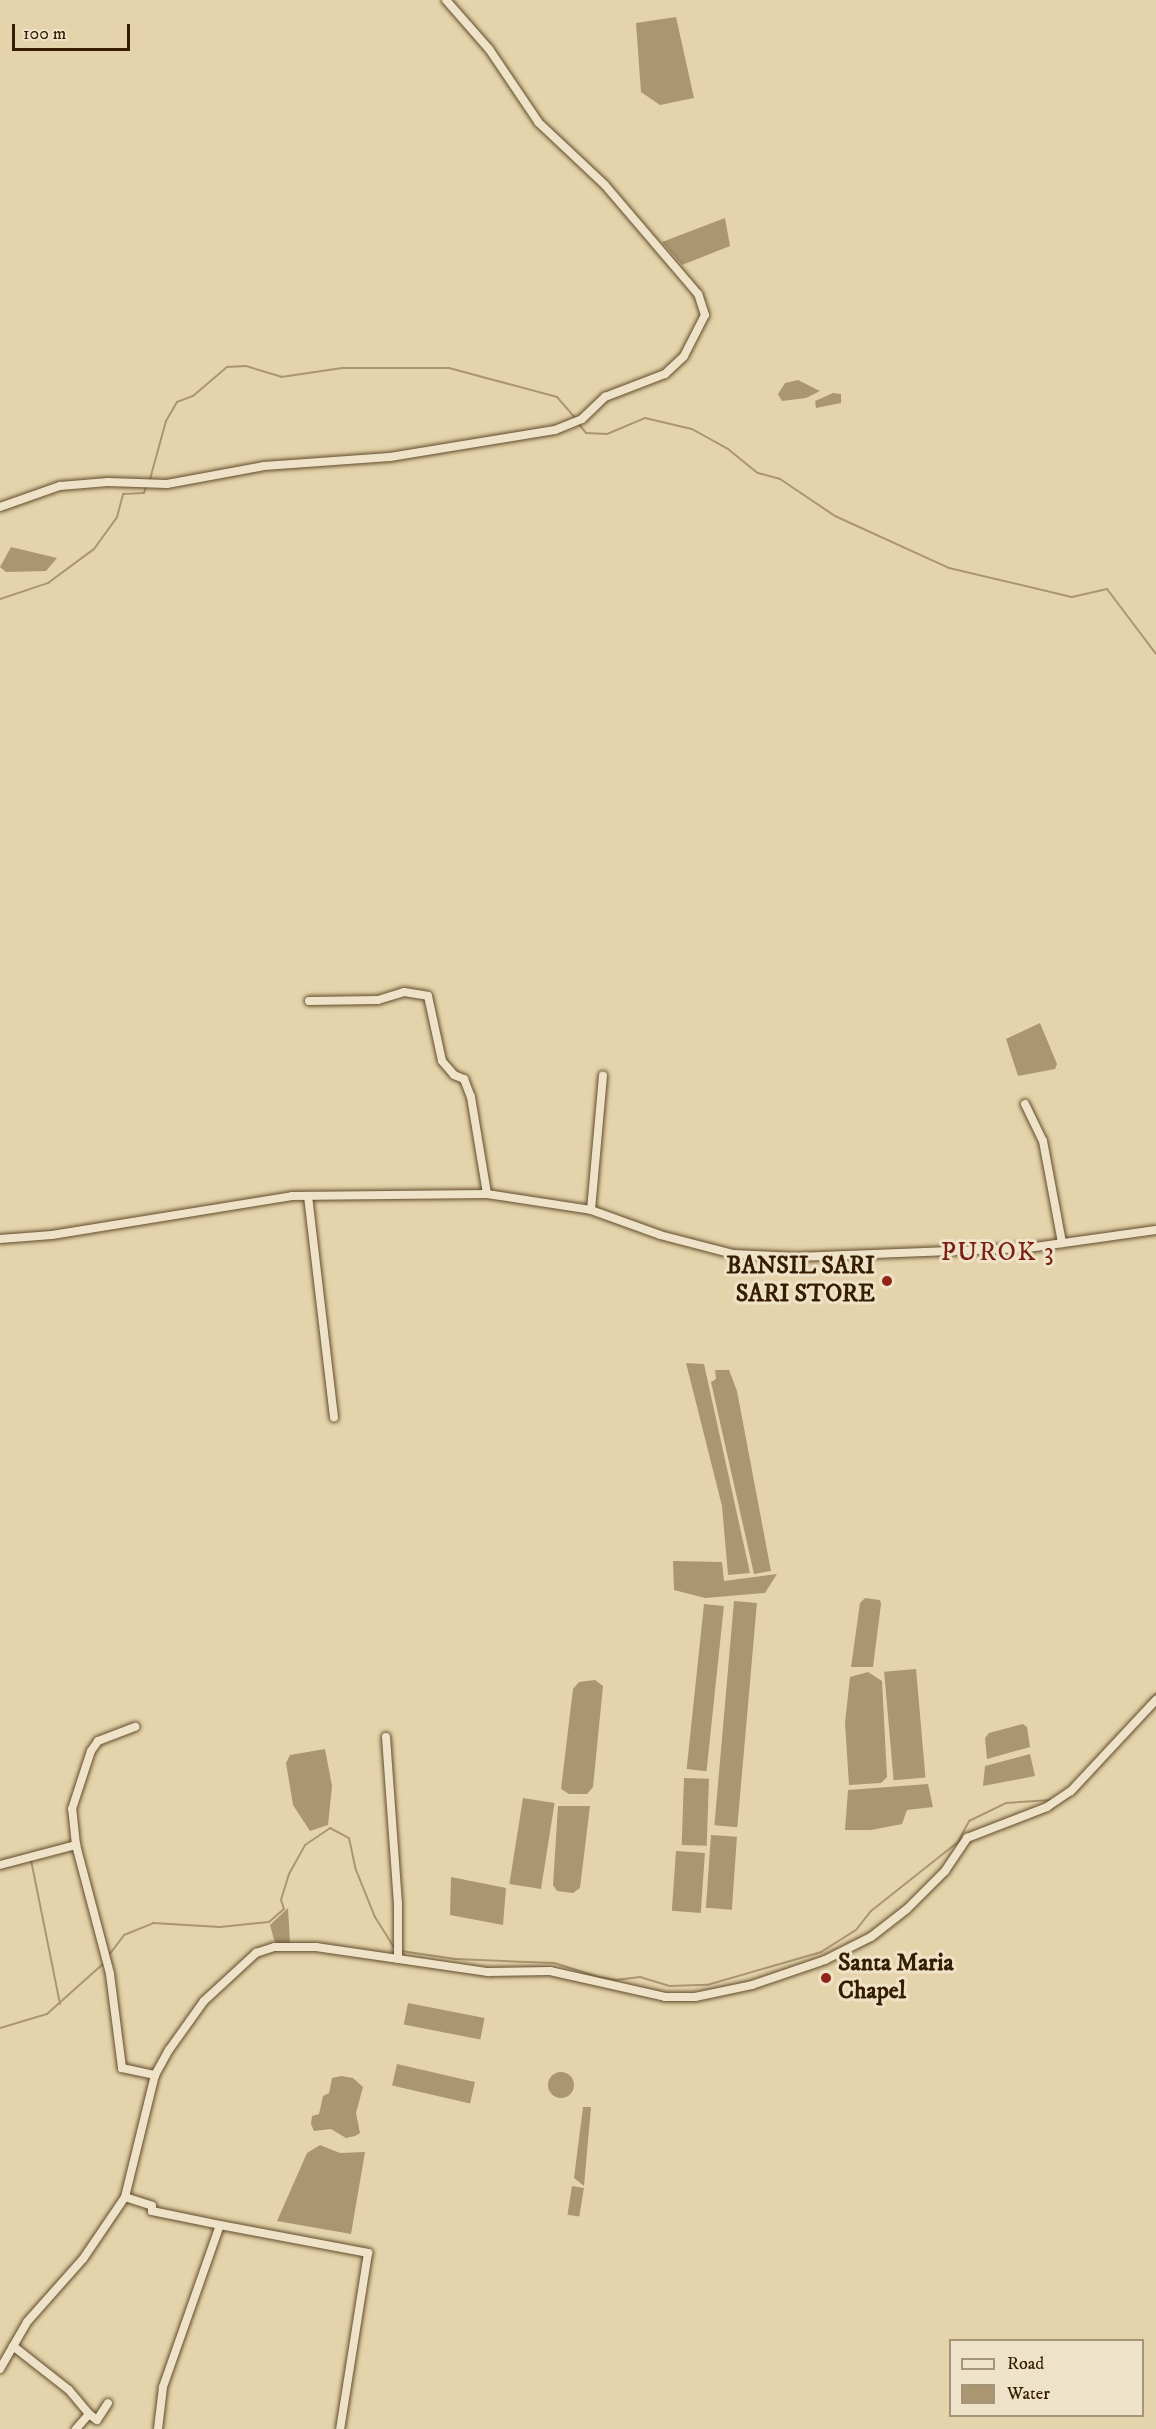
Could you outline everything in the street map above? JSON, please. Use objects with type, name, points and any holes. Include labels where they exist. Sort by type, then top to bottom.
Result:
[{"type":"street","points":[[0,507],[60,486],[108,482],[167,484],[264,466],[390,457],[571,425],[605,397],[665,374],[694,342],[705,306],[604,185],[539,123],[489,49],[446,0]]},
{"type":"street","points":[[309,1001],[378,1000],[404,992],[428,996],[442,1060],[454,1075],[464,1079],[471,1097],[487,1194]]},
{"type":"street","points":[[591,1210],[603,1076]]},
{"type":"street","points":[[1025,1104],[1043,1141],[1062,1243]]},
{"type":"street","points":[[0,1239],[52,1235],[230,1204],[308,1196],[487,1194],[591,1210],[660,1235],[733,1254],[796,1257],[924,1255],[1062,1243],[1156,1230]]},
{"type":"street","points":[[308,1196],[334,1417]]},
{"type":"street","points":[[0,2368],[27,2322],[102,2235],[125,2197],[155,2075],[204,2001],[256,1953],[276,1947],[298,1946],[488,1972],[550,1971],[665,1997],[695,1997],[752,1985],[825,1960],[871,1936],[907,1909],[945,1870],[967,1838],[1047,1807],[1071,1791],[1156,1700]]},
{"type":"street","points":[[135,1727],[98,1741],[90,1751],[72,1809],[76,1845],[110,1974],[122,2068],[155,2075]]},
{"type":"street","points":[[386,1737],[398,1959]]},
{"type":"street","points":[[0,1865],[76,1845]]},
{"type":"street","points":[[125,2197],[152,2206],[152,2211],[368,2253],[340,2429]]},
{"type":"street","points":[[158,2429],[163,2386],[220,2225]]},
{"type":"street","points":[[13,2346],[69,2390],[97,2420],[108,2403]]},
{"type":"street","points":[[76,2429],[89,2414]]},
{"type":"water","points":[[676,17],[694,98],[660,105],[641,92],[636,23]]},
{"type":"water","points":[[725,218],[730,246],[682,265],[662,242]]},
{"type":"water","points":[[798,380],[820,391],[806,398],[782,401],[778,394],[785,383]]},
{"type":"water","points":[[833,393],[841,394],[841,403],[816,408],[815,401]]},
{"type":"water","points":[[11,547],[57,558],[46,571],[6,572],[0,567]]},
{"type":"water","points":[[1040,1023],[1057,1064],[1055,1069],[1018,1076],[1006,1039]]},
{"type":"water","points":[[686,1363],[704,1364],[750,1573],[728,1575],[722,1506]]},
{"type":"water","points":[[715,1370],[729,1370],[737,1391],[771,1571],[754,1574],[711,1382],[716,1379]]},
{"type":"water","points":[[673,1561],[722,1562],[724,1581],[777,1574],[765,1593],[705,1598],[674,1590]]},
{"type":"water","points":[[865,1598],[880,1600],[881,1604],[873,1667],[851,1667],[860,1603]]},
{"type":"water","points":[[734,1601],[757,1603],[737,1827],[714,1825]]},
{"type":"water","points":[[704,1604],[724,1606],[707,1771],[687,1769]]},
{"type":"water","points":[[916,1669],[925,1778],[894,1780],[884,1672]]},
{"type":"water","points":[[868,1672],[882,1681],[887,1777],[881,1783],[849,1785],[845,1723],[850,1677]]},
{"type":"water","points":[[595,1680],[603,1686],[593,1787],[587,1794],[569,1794],[561,1789],[573,1689],[579,1682]]},
{"type":"water","points":[[1023,1724],[1027,1727],[1030,1747],[987,1759],[985,1738],[989,1733]]},
{"type":"water","points":[[325,1749],[332,1786],[328,1825],[310,1831],[293,1805],[286,1763],[290,1755]]},
{"type":"water","points":[[1030,1754],[1035,1776],[983,1786],[985,1766]]},
{"type":"water","points":[[684,1778],[709,1779],[707,1846],[682,1845]]},
{"type":"water","points":[[928,1784],[933,1807],[907,1810],[902,1824],[871,1830],[845,1830],[848,1790]]},
{"type":"water","points":[[523,1798],[555,1803],[541,1889],[509,1884]]},
{"type":"water","points":[[558,1806],[590,1806],[580,1888],[573,1893],[557,1891],[553,1885]]},
{"type":"water","points":[[711,1835],[737,1837],[732,1910],[706,1908]]},
{"type":"water","points":[[676,1851],[705,1853],[701,1913],[672,1911]]},
{"type":"water","points":[[451,1877],[506,1888],[503,1925],[450,1915]]},
{"type":"water","points":[[288,1908],[290,1943],[275,1943],[270,1925]]},
{"type":"water","points":[[408,2003],[485,2018],[480,2039],[404,2025]]},
{"type":"water","points":[[397,2064],[475,2082],[470,2103],[392,2085]]},
{"type":"water","points":[[561,2072],[570,2076],[574,2085],[570,2094],[561,2098],[552,2094],[548,2085],[552,2076]]},
{"type":"water","points":[[341,2076],[353,2078],[363,2087],[356,2113],[360,2133],[346,2138],[331,2129],[314,2131],[311,2124],[312,2116],[319,2114],[323,2096],[329,2093],[332,2078]]},
{"type":"water","points":[[583,2107],[591,2107],[584,2186],[574,2178]]},
{"type":"water","points":[[320,2145],[340,2153],[365,2152],[351,2234],[277,2221],[307,2153]]},
{"type":"water","points":[[572,2186],[584,2188],[579,2217],[567,2215]]},
{"type":"waterway","points":[[150,479],[166,421],[177,402],[193,396],[227,367],[246,366],[281,377],[342,368],[449,368],[557,397],[575,418]]},
{"type":"waterway","points":[[578,423],[586,433],[607,434],[645,418],[692,429],[728,449],[758,473],[780,479],[835,516],[949,568],[1072,597],[1107,589],[1156,654]]},
{"type":"waterway","points":[[0,599],[48,583],[94,549],[117,517],[123,494],[144,493],[146,487]]},
{"type":"waterway","points":[[1150,1701],[1156,1693]]},
{"type":"waterway","points":[[401,1951],[455,1959],[554,1963],[599,1977],[616,1980],[640,1977],[669,1986],[707,1985],[821,1952],[856,1930],[871,1911],[958,1842],[969,1821],[1006,1803],[1051,1800]]},
{"type":"waterway","points":[[109,1955],[124,1935],[153,1923],[220,1927],[269,1922],[284,1909],[281,1900],[289,1874],[305,1845],[330,1828],[349,1838],[356,1870],[375,1917],[396,1950]]},
{"type":"waterway","points":[[31,1860],[60,2004]]},
{"type":"waterway","points":[[0,2028],[47,2014],[104,1963]]},
{"type":"place","name":"BANSIL SARI SARI STORE","points":[[887,1281]]},
{"type":"place","name":"Santa Maria Chapel","points":[[826,1978]]},
{"type":"district","name":"PUROK 3","points":[[998,1253]]}]
